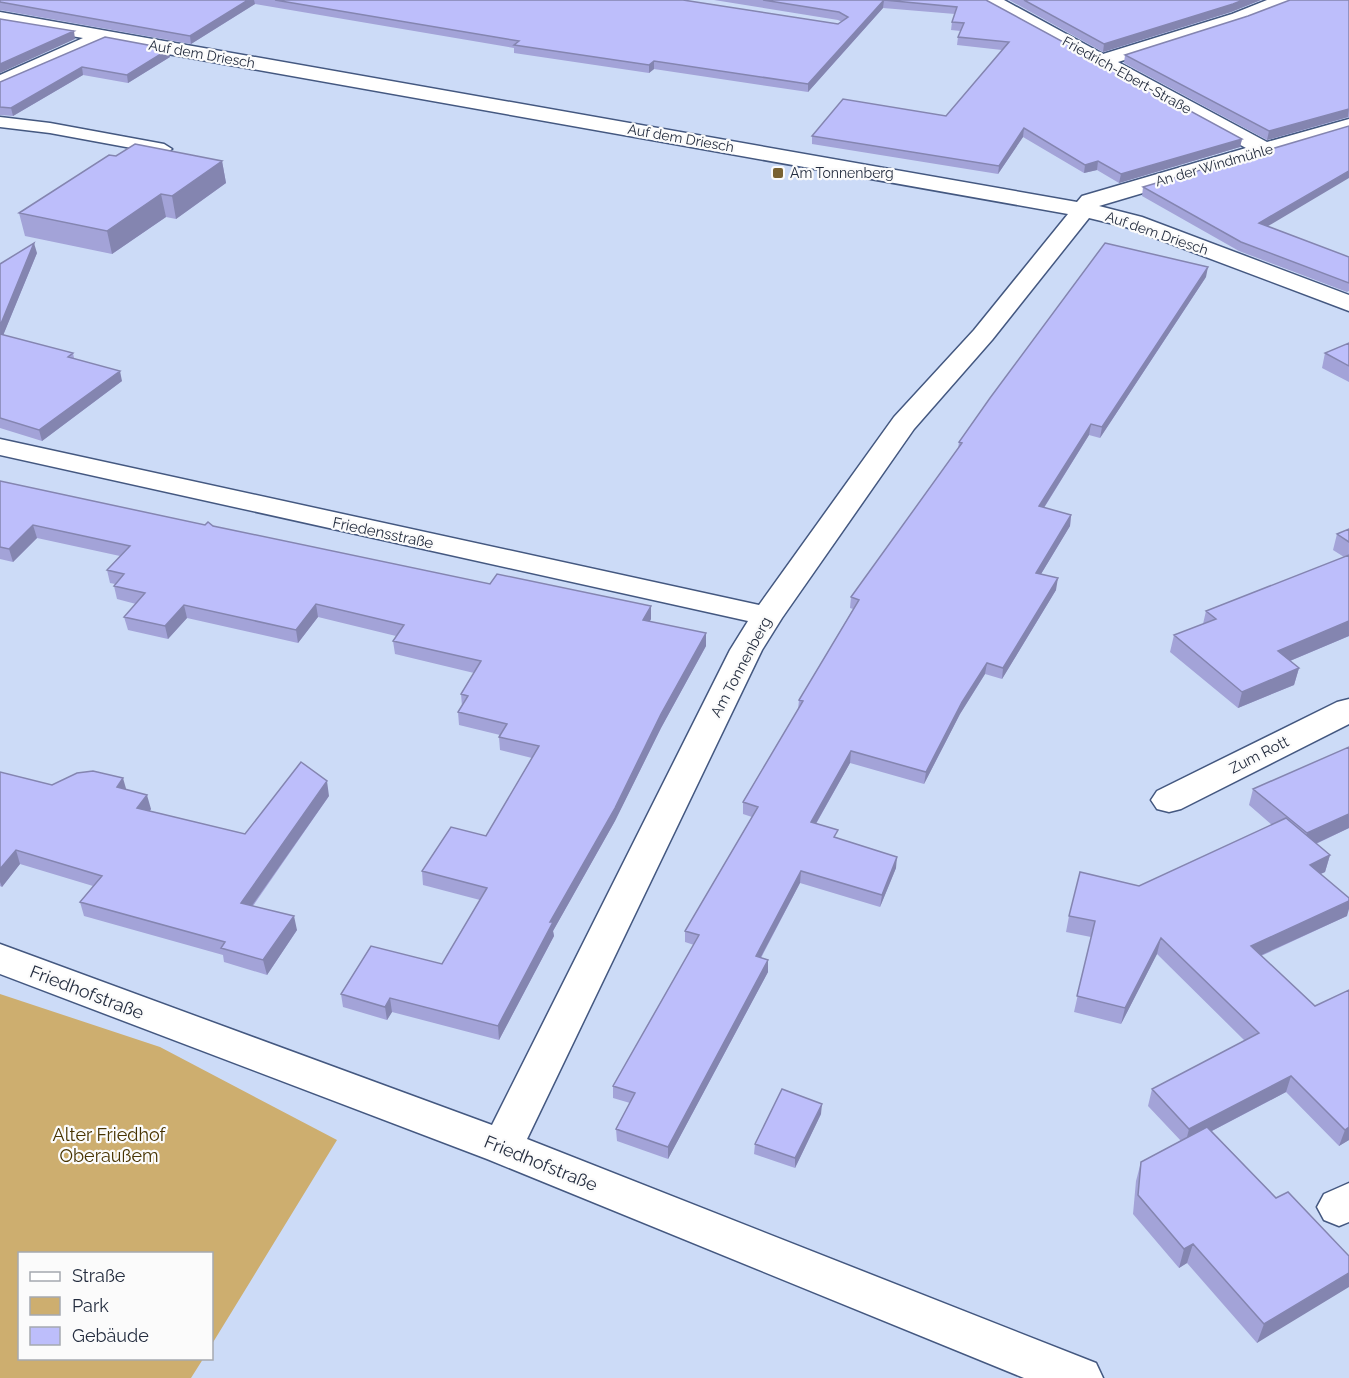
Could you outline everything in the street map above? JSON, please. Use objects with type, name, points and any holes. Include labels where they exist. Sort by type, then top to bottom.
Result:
[{"type":"street","name":"Friedrich-Ebert-Straße","points":[[990,0],[1265,150]]},
{"type":"street","points":[[1101,62],[1239,18],[1284,0]]},
{"type":"street","points":[[6,19],[41,5]]},
{"type":"street","name":"Auf dem Driesch","points":[[6,19],[1083,210],[1134,222],[1349,304]]},
{"type":"street","points":[[0,83],[102,37]]},
{"type":"street","name":"An der Windmühle","points":[[1083,210],[1090,201],[1108,194],[1349,125]]},
{"type":"street","name":"Am Tonnenberg","points":[[502,1147],[741,661],[767,616],[904,423],[983,335],[1083,210]]},
{"type":"street","name":"Friedensstraße","points":[[0,447],[767,616]]},
{"type":"street","name":"Zum Rott","points":[[1169,800],[1349,710]]},
{"type":"street","name":"Friedhofstraße","points":[[0,959],[502,1147],[1079,1378]]},
{"type":"lane","points":[[0,122],[50,128],[164,149]]},
{"type":"green space","name":"Alter Friedhof Oberaußem","points":[[0,994],[160,1047],[337,1140],[213,1342],[213,1252],[18,1252],[18,1360],[202,1360],[191,1378],[0,1378]]},
{"type":"building","points":[[0,0],[248,0],[190,36],[0,2]]},
{"type":"building","points":[[275,0],[683,0],[838,24],[848,17],[839,12],[763,0],[884,0],[808,84],[654,61],[649,65],[514,45],[519,41]]},
{"type":"building","points":[[884,0],[986,0],[1242,139],[1121,174],[1098,161],[1085,165],[1024,128],[999,166],[812,136],[843,99],[946,116],[1009,42],[958,37],[964,23],[952,22],[957,7]]},
{"type":"building","points":[[1024,0],[1243,0],[1104,44]]},
{"type":"building","points":[[1290,0],[1349,0],[1349,109],[1269,131],[1125,55],[1248,16]]},
{"type":"building","points":[[0,19],[74,31],[0,64]]},
{"type":"building","points":[[105,37],[169,49],[127,75],[82,67],[11,108],[0,107],[0,82]]},
{"type":"building","points":[[1349,126],[1349,171],[1259,223],[1349,257],[1349,283],[1241,242],[1143,187]]},
{"type":"building","points":[[135,144],[222,161],[172,196],[161,194],[107,231],[19,213],[109,155],[116,156]]},
{"type":"building","points":[[34,243],[0,326],[0,264]]},
{"type":"building","points":[[1105,243],[1208,267],[1102,427],[1091,424],[1039,506],[1071,515],[1036,573],[1058,578],[1003,668],[987,663],[962,702],[926,772],[851,751],[811,822],[838,830],[834,837],[897,857],[882,895],[801,871],[756,956],[768,960],[668,1147],[616,1129],[635,1093],[613,1086],[699,935],[685,931],[758,807],[743,802],[803,701],[799,700],[859,600],[851,597],[962,443],[959,442],[990,398]]},
{"type":"building","points":[[0,334],[73,353],[68,357],[120,371],[39,430],[0,418]]},
{"type":"building","points":[[1349,343],[1349,366],[1325,353]]},
{"type":"building","points":[[0,481],[205,525],[208,522],[213,526],[490,584],[497,574],[651,606],[643,620],[706,633],[661,714],[615,808],[550,922],[553,922],[498,1026],[390,998],[385,1007],[341,994],[371,946],[442,964],[487,888],[422,871],[451,827],[486,836],[539,746],[499,737],[507,724],[458,712],[468,696],[461,694],[481,661],[393,641],[404,625],[316,604],[296,630],[184,605],[165,626],[124,617],[145,593],[114,586],[124,574],[107,570],[130,546],[33,525],[9,549],[0,547]]},
{"type":"building","points":[[1349,529],[1349,542],[1337,534]]},
{"type":"building","points":[[1349,555],[1349,621],[1278,651],[1299,668],[1242,692],[1174,635],[1216,619],[1206,611]]},
{"type":"building","points":[[1349,747],[1349,814],[1307,833],[1253,789]]},
{"type":"building","points":[[301,762],[327,781],[241,903],[294,916],[263,960],[221,948],[225,942],[80,902],[102,876],[16,850],[0,869],[0,772],[52,785],[77,773],[93,771],[123,778],[117,787],[147,795],[137,808],[245,834]]},
{"type":"building","points":[[1286,818],[1330,855],[1310,865],[1349,898],[1349,901],[1251,946],[1315,1006],[1349,990],[1349,1127],[1345,1130],[1291,1076],[1189,1129],[1152,1089],[1259,1033],[1161,938],[1125,1008],[1077,996],[1095,921],[1069,916],[1080,872],[1139,886]]},
{"type":"building","points":[[782,1089],[822,1104],[795,1158],[755,1144]]},
{"type":"building","points":[[1207,1127],[1276,1198],[1288,1192],[1349,1256],[1349,1273],[1264,1324],[1193,1244],[1184,1249],[1138,1195],[1141,1162]]},
{"type":"place","name":"Am Tonnenberg","points":[[778,173]]}]
